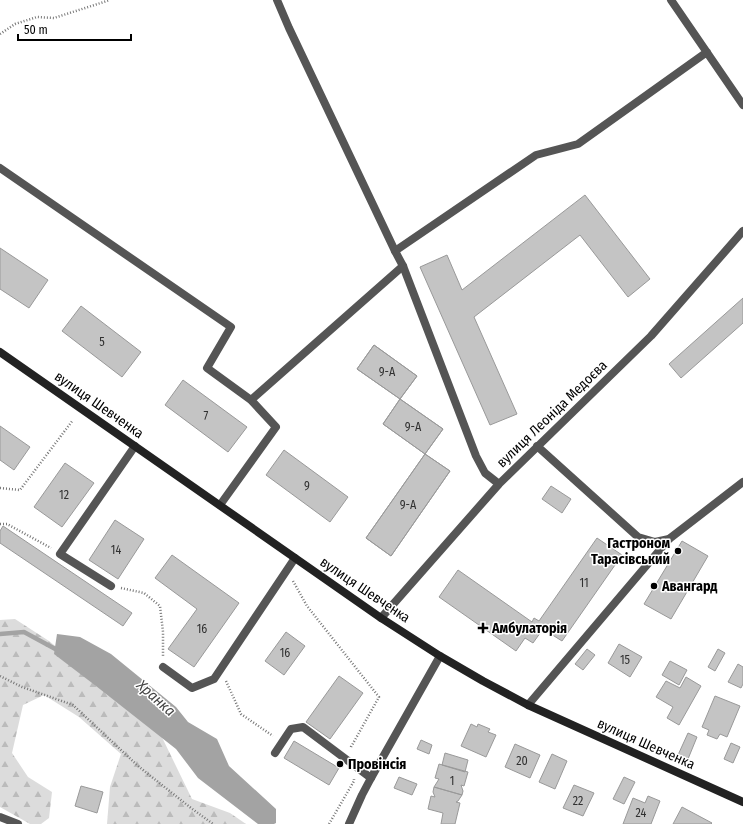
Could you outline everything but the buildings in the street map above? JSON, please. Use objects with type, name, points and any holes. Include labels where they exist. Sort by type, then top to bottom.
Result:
[{"type":"main road","name":"вулиця Шевченка","points":[[0,352],[381,618],[440,656],[528,705],[743,802]]},
{"type":"street","points":[[277,0],[403,266],[476,456],[485,473],[500,484]]},
{"type":"street","points":[[672,0],[743,105]]},
{"type":"street","points":[[395,251],[536,155],[578,144],[707,52]]},
{"type":"street","points":[[0,168],[231,327],[207,368],[251,400],[276,427],[220,505]]},
{"type":"street","name":"вулиця Леоніда Медоєва","points":[[381,618],[500,484],[536,446],[651,336],[743,231]]},
{"type":"street","points":[[251,400],[403,266]]},
{"type":"street","points":[[111,586],[60,554],[135,446]]},
{"type":"street","points":[[536,446],[638,537],[655,542],[669,539]]},
{"type":"street","points":[[528,705],[669,539],[743,482]]},
{"type":"street","points":[[164,667],[192,688],[214,679],[295,558]]},
{"type":"street","points":[[349,824],[371,778],[440,656]]},
{"type":"street","points":[[275,753],[291,729],[303,727],[371,778]]},
{"type":"street","points":[[0,817],[18,824]]},
{"type":"path","points":[[0,34],[15,24],[37,17],[54,18],[110,0]]},
{"type":"path","points":[[0,488],[20,490],[73,420]]},
{"type":"path","points":[[0,524],[7,524],[60,554]]},
{"type":"path","points":[[287,570],[306,606],[378,697],[351,747],[354,781],[329,824]]},
{"type":"path","points":[[111,586],[144,593],[160,606],[163,632],[164,667]]},
{"type":"path","points":[[220,669],[241,714],[282,743]]},
{"type":"path","points":[[0,676],[22,687],[73,705],[138,766],[213,824]]},
{"type":"green space","points":[[15,619],[49,641],[157,727],[192,799],[230,813],[246,824],[107,824],[110,787],[121,754],[79,717],[44,695],[23,705],[12,753],[28,777],[52,792],[49,818],[41,824],[30,824],[0,807],[0,620]]},
{"type":"water","points":[[57,634],[80,637],[111,654],[176,707],[188,722],[217,739],[229,766],[276,809],[276,823],[258,824],[198,778],[176,749],[54,654]]},
{"type":"waterway","name":"Хранка","points":[[0,634],[24,632],[59,651]]},
{"type":"place","name":"Гастроном Тарасівський","points":[[678,551]]},
{"type":"place","name":"Авангард","points":[[654,586]]},
{"type":"place","name":"Амбулаторія","points":[[483,628]]},
{"type":"place","name":"Провінсія","points":[[340,764]]}]
